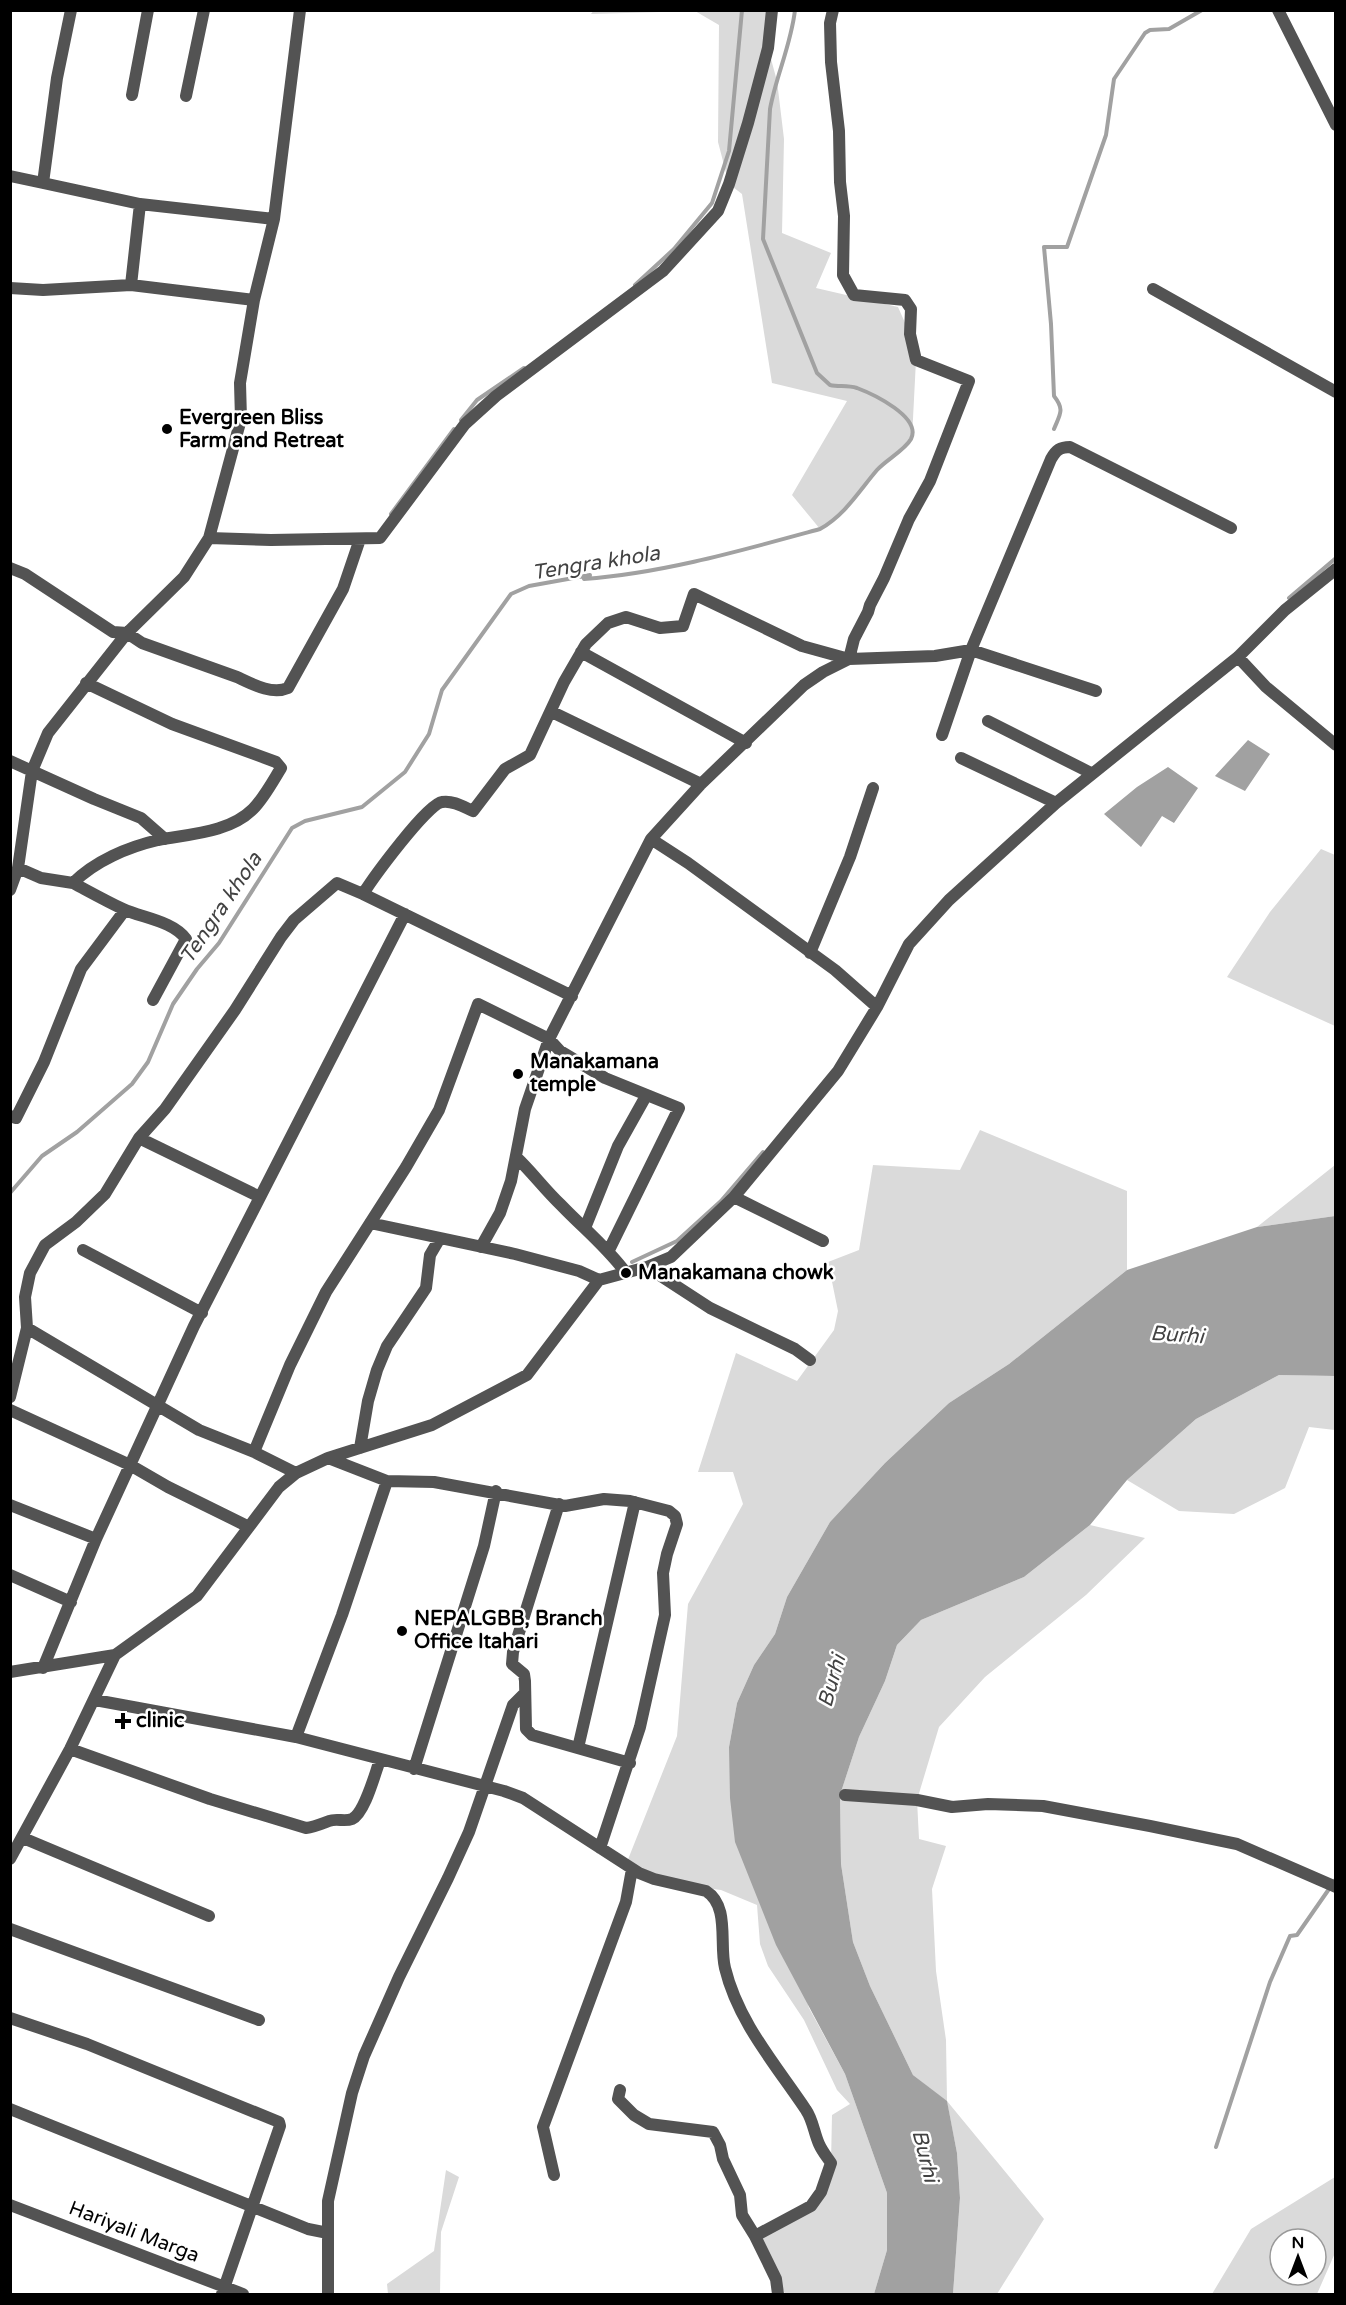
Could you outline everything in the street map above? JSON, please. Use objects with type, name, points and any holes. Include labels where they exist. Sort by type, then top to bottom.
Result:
[{"type":"street","points":[[43,183],[57,78],[71,10]]},
{"type":"street","points":[[132,95],[148,10]]},
{"type":"street","points":[[186,96],[204,10]]},
{"type":"street","points":[[10,890],[18,868],[32,771],[48,733],[127,633],[184,577],[209,538],[241,418],[240,384],[254,300],[274,219],[300,10]]},
{"type":"street","points":[[209,538],[271,540],[380,538],[465,424],[488,403],[663,271],[718,211],[748,123],[768,48],[772,10]]},
{"type":"street","points":[[481,1247],[500,1213],[516,1157],[525,1109],[549,1039],[651,839],[701,784],[804,686],[823,672],[849,659],[854,639],[884,578],[909,519],[930,481],[969,381],[916,360],[910,334],[911,309],[905,300],[854,295],[843,275],[844,216],[840,182],[839,131],[831,62],[830,23],[833,10]]},
{"type":"street","points":[[1278,10],[1335,125]]},
{"type":"street","points":[[10,176],[140,204],[274,219]]},
{"type":"street","points":[[131,285],[140,204]]},
{"type":"street","points":[[10,288],[43,290],[131,285],[254,300]]},
{"type":"street","points":[[1153,289],[1335,392]]},
{"type":"street","points":[[942,735],[971,650],[1056,450],[1070,447],[1231,528]]},
{"type":"street","points":[[10,568],[25,574],[113,632],[127,633],[142,643],[252,684],[280,691],[288,688],[343,589],[360,539]]},
{"type":"street","points":[[10,1672],[115,1655],[197,1596],[279,1487],[296,1473],[328,1458],[432,1425],[527,1375],[599,1280],[647,1267],[671,1257],[734,1197],[838,1071],[877,1007],[909,944],[949,900],[1056,803],[1238,657],[1286,610],[1335,569]]},
{"type":"street","points":[[363,894],[374,876],[428,810],[441,802],[456,803],[473,811],[505,769],[530,755],[564,682],[586,644],[608,623],[626,617],[660,628],[683,626],[694,594],[802,646],[849,659],[935,656],[971,650],[1096,691]]},
{"type":"street","points":[[582,652],[746,743]]},
{"type":"street","points":[[1238,657],[1266,687],[1335,746]]},
{"type":"street","points":[[73,883],[86,870],[120,853],[165,839],[205,832],[241,818],[253,809],[281,768],[276,762],[172,724],[86,683]]},
{"type":"street","points":[[552,712],[701,784]]},
{"type":"street","points":[[988,721],[1091,773]]},
{"type":"street","points":[[961,758],[1056,803]]},
{"type":"street","points":[[10,761],[94,800],[141,818],[165,839]]},
{"type":"street","points":[[810,953],[850,857],[873,788]]},
{"type":"street","points":[[651,839],[688,863],[835,970],[877,1007]]},
{"type":"street","points":[[18,868],[41,878],[73,883],[125,910],[157,920],[183,935],[186,939],[153,1000]]},
{"type":"street","points":[[10,1397],[27,1328],[25,1297],[30,1273],[45,1245],[76,1222],[105,1194],[139,1138],[165,1109],[294,920],[337,883],[572,996]]},
{"type":"street","points":[[10,1116],[16,1118],[44,1062],[81,969],[125,910]]},
{"type":"street","points":[[43,1668],[96,1539],[156,1406],[405,914]]},
{"type":"street","points":[[254,1452],[290,1365],[321,1302],[439,1110],[477,1004],[549,1039],[560,1051],[590,1070],[646,1096],[680,1108],[609,1250]]},
{"type":"street","points":[[585,1228],[618,1146],[646,1096]]},
{"type":"street","points":[[139,1138],[260,1197]]},
{"type":"street","points":[[516,1157],[558,1203],[609,1250],[626,1273]]},
{"type":"street","points":[[734,1197],[823,1241]]},
{"type":"street","points":[[370,1223],[579,1271],[599,1280]]},
{"type":"street","points":[[360,1448],[368,1401],[377,1370],[387,1346],[426,1288],[430,1255],[440,1238]]},
{"type":"street","points":[[83,1250],[202,1313]]},
{"type":"street","points":[[647,1267],[710,1308],[795,1349],[810,1360]]},
{"type":"street","points":[[27,1328],[199,1430],[254,1452],[296,1473]]},
{"type":"street","points":[[10,1410],[130,1465],[168,1487],[249,1527]]},
{"type":"street","points":[[328,1458],[387,1481],[434,1482],[560,1504],[572,1505],[604,1499],[635,1502],[669,1511],[675,1516],[677,1524],[663,1573],[665,1615],[640,1727],[630,1763],[600,1848]]},
{"type":"street","points":[[296,1737],[342,1615],[387,1481]]},
{"type":"street","points":[[414,1769],[484,1546],[496,1491]]},
{"type":"street","points":[[578,1748],[635,1502]]},
{"type":"street","points":[[560,1504],[513,1652],[512,1664],[524,1674],[526,1730],[532,1735],[630,1763]]},
{"type":"street","points":[[10,1506],[96,1539]]},
{"type":"street","points":[[10,1575],[71,1602]]},
{"type":"street","points":[[10,1859],[70,1749],[115,1655]]},
{"type":"street","points":[[328,2295],[328,2201],[352,2093],[364,2056],[399,1977],[469,1832],[513,1705],[525,1693]]},
{"type":"street","points":[[95,1700],[296,1737],[484,1788],[504,1791],[524,1798],[632,1869],[654,1879],[706,1891],[718,1903],[722,1927],[722,1952],[732,1991],[756,2038],[808,2112],[819,2145],[831,2163],[821,2192],[811,2206],[755,2236]]},
{"type":"street","points":[[70,1749],[210,1799],[306,1828],[318,1827],[327,1821],[349,1820],[356,1817],[363,1806],[380,1760]]},
{"type":"street","points":[[845,1795],[917,1800],[952,1807],[988,1804],[1042,1806],[1129,1822],[1237,1844],[1335,1887]]},
{"type":"street","points":[[23,1838],[209,1916]]},
{"type":"street","points":[[554,2175],[543,2127],[626,1902],[632,1869]]},
{"type":"street","points":[[10,1929],[259,2020]]},
{"type":"street","points":[[10,2018],[87,2044],[275,2119],[280,2126],[223,2291]]},
{"type":"street","points":[[620,2090],[618,2099],[634,2115],[649,2124],[713,2132],[740,2195],[742,2215],[776,2279],[778,2295]]},
{"type":"street","points":[[10,2109],[308,2229],[328,2233]]},
{"type":"street","name":"Hariyali Marga","points":[[10,2205],[223,2291],[243,2295]]},
{"type":"shaded area","points":[[594,10],[772,11],[768,48],[777,81],[784,139],[782,233],[831,253],[816,288],[898,307],[910,334],[916,360],[912,438],[879,469],[836,519],[820,529],[792,495],[847,401],[772,383],[742,194],[729,184],[718,142],[719,25],[695,11],[591,14]]},
{"type":"shaded area","points":[[1321,849],[1335,855],[1335,1026],[1227,977],[1270,912]]},
{"type":"shaded area","points":[[980,1130],[1127,1191],[1127,1270],[1009,1364],[949,1403],[885,1463],[830,1522],[787,1597],[775,1634],[754,1665],[737,1703],[729,1747],[809,2008],[845,2074],[887,2193],[887,2250],[874,2294],[785,2294],[759,2234],[811,2206],[831,2163],[832,2115],[850,2104],[837,2090],[804,2020],[768,1966],[760,1944],[757,1905],[721,1890],[625,1867],[677,1736],[688,1604],[743,1504],[733,1472],[698,1472],[736,1353],[797,1381],[834,1330],[838,1311],[828,1262],[859,1250],[873,1165],[960,1170]]},
{"type":"shaded area","points":[[1335,1165],[1335,1216],[1257,1227]]},
{"type":"shaded area","points":[[1279,1375],[1335,1376],[1335,1430],[1309,1427],[1285,1488],[1234,1514],[1179,1511],[1127,1480],[1196,1419]]},
{"type":"shaded area","points":[[1090,1525],[1145,1538],[1086,1595],[985,1677],[939,1727],[917,1800],[919,1839],[946,1846],[932,1889],[936,1971],[946,2040],[947,2101],[1044,2219],[997,2294],[953,2294],[960,2198],[957,2153],[947,2102],[913,2075],[870,1986],[853,1942],[841,1864],[840,1795],[859,1737],[885,1681],[897,1645],[921,1620],[1024,1577]]},
{"type":"shaded area","points":[[446,2170],[459,2177],[441,2232],[440,2294],[388,2294],[387,2284],[434,2251]]},
{"type":"shaded area","points":[[1335,2177],[1335,2253],[1328,2269],[1328,2227],[1268,2227],[1268,2287],[1320,2287],[1317,2294],[1212,2294],[1251,2229]]},
{"type":"water","points":[[1248,740],[1270,754],[1245,791],[1215,776]]},
{"type":"water","points":[[1168,767],[1198,788],[1174,823],[1162,816],[1141,847],[1104,814],[1137,787]]},
{"type":"water","name":"Burhi","points":[[1335,1216],[1335,1376],[1279,1375],[1196,1419],[1127,1480],[1090,1525],[1024,1577],[921,1620],[897,1645],[885,1681],[859,1737],[840,1795],[841,1864],[853,1942],[870,1986],[913,2075],[947,2101],[957,2153],[960,2198],[953,2294],[874,2294],[887,2250],[887,2193],[845,2074],[776,1945],[735,1842],[730,1798],[729,1747],[737,1703],[754,1665],[775,1634],[787,1597],[830,1522],[885,1463],[949,1403],[1009,1364],[1127,1270],[1257,1227]]},
{"type":"waterway","points":[[635,285],[674,249],[712,203],[729,151],[742,10]]},
{"type":"waterway","name":"Tengra khola","points":[[10,1193],[42,1156],[77,1132],[132,1084],[148,1062],[173,1004],[197,969],[219,943],[292,828],[305,821],[362,807],[405,772],[429,734],[442,690],[511,594],[529,586],[590,575],[584,579],[674,566],[820,529],[837,517],[877,470],[911,439],[912,431],[909,423],[894,408],[874,395],[857,388],[830,385],[817,373],[763,239],[770,109],[795,10]]},
{"type":"waterway","points":[[1054,429],[1060,416],[1060,409],[1054,396],[1051,324],[1044,247],[1067,247],[1106,135],[1114,79],[1145,33],[1150,30],[1169,29],[1202,10]]},
{"type":"waterway","points":[[461,420],[477,400],[524,368]]},
{"type":"waterway","points":[[391,514],[454,429]]},
{"type":"waterway","points":[[1289,598],[1336,558]]},
{"type":"waterway","points":[[632,1262],[677,1241],[721,1201],[763,1152]]},
{"type":"waterway","points":[[1216,2147],[1270,1982],[1290,1936],[1297,1935],[1336,1879]]},
{"type":"place","name":"Evergreen Bliss Farm and Retreat","points":[[167,429]]},
{"type":"place","name":"Manakamana temple","points":[[518,1074]]},
{"type":"place","name":"Manakamana chowk","points":[[626,1273]]},
{"type":"place","name":"NEPALGBB, Branch Office Itahari","points":[[402,1631]]},
{"type":"place","name":"clinic","points":[[123,1721]]}]
